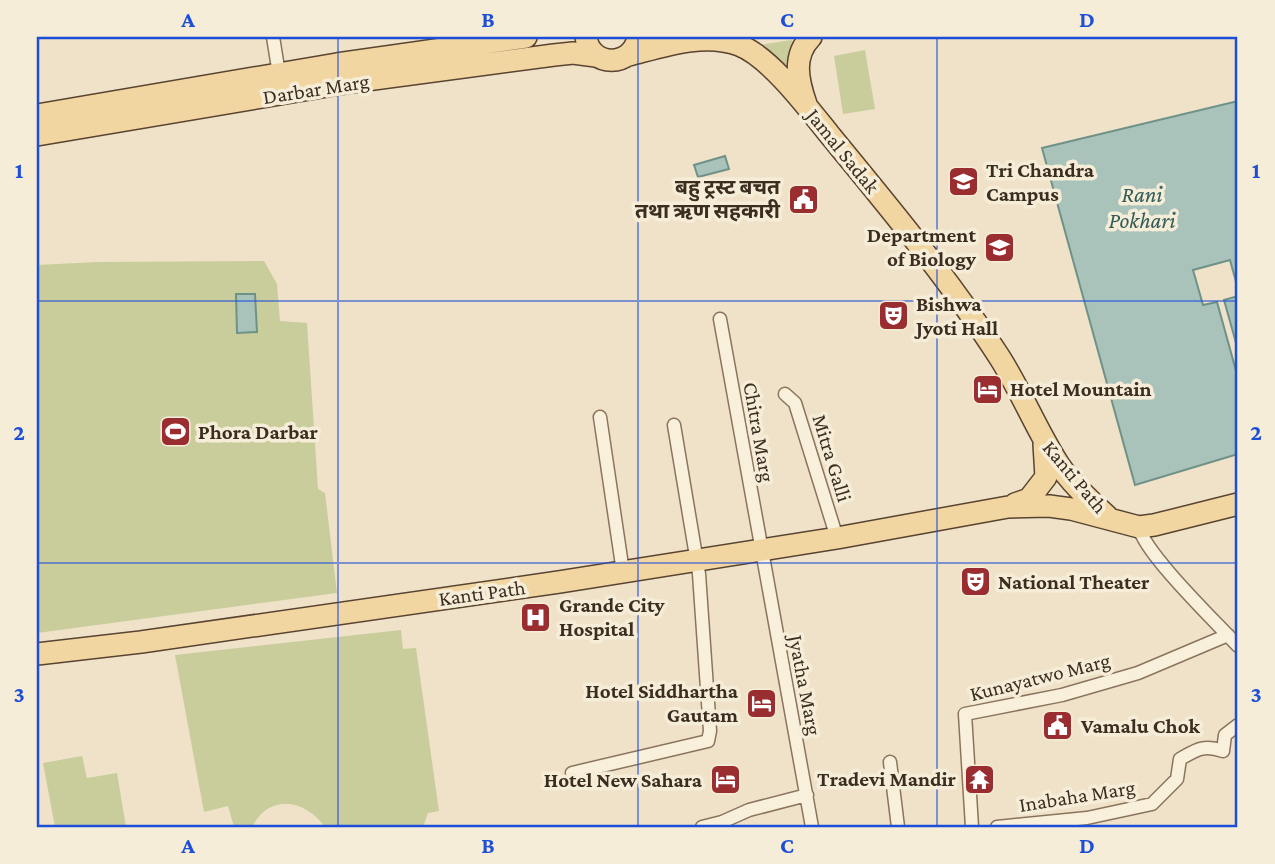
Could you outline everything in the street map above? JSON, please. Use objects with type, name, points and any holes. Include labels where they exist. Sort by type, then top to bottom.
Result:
[{"type":"main road","name":"Darbar Marg","points":[[37,115],[279,74],[526,37]]},
{"type":"main road","points":[[586,37],[586,43],[596,56]]},
{"type":"main road","points":[[807,106],[798,77],[797,63],[801,51],[811,37]]},
{"type":"main road","name":"Jamal Sadak","points":[[596,56],[609,61],[623,59],[634,46],[705,40],[738,45],[754,53],[807,106],[929,258],[1001,359],[1042,435]]},
{"type":"main road","name":"Darbar Marg","points":[[37,135],[351,82],[554,55],[573,53],[596,56]]},
{"type":"main road","name":"Kanti Path","points":[[1008,507],[1030,499],[1046,477],[1047,464],[1042,435]]},
{"type":"main road","name":"Kanti Path","points":[[1042,435],[1060,467],[1093,504],[1111,519]]},
{"type":"main road","name":"Kanti Path","points":[[37,654],[141,642],[623,572],[1008,507],[1049,506],[1139,527],[1238,504]]},
{"type":"street","points":[[273,37],[279,74]]},
{"type":"street","name":"Chitra Marg","points":[[720,319],[760,550]]},
{"type":"street","name":"Mitra Galli","points":[[785,394],[795,403],[836,538]]},
{"type":"street","points":[[600,418],[623,572]]},
{"type":"street","points":[[572,773],[708,741],[697,560],[674,425]]},
{"type":"street","points":[[1139,527],[1145,542],[1163,564],[1238,646]]},
{"type":"street","name":"Jyatha Marg","points":[[760,550],[812,827]]},
{"type":"street","name":"Kunayatwo Marg","points":[[972,827],[965,714],[1062,695],[1138,673],[1228,635]]},
{"type":"street","name":"Inabaha Marg","points":[[997,827],[1087,818],[1152,804],[1177,779],[1180,759],[1190,751],[1211,747],[1223,751],[1225,734],[1238,725]]},
{"type":"street","points":[[890,762],[898,827]]},
{"type":"street","points":[[702,827],[722,822],[749,810],[807,795]]},
{"type":"green space","points":[[791,40],[795,43],[783,70],[759,45]]},
{"type":"green space","points":[[865,50],[875,109],[843,114],[834,56]]},
{"type":"green space","name":"Phora Darbar","points":[[264,261],[277,284],[280,321],[307,323],[318,489],[325,493],[337,593],[37,633],[37,265]]},
{"type":"green space","points":[[401,630],[403,649],[416,648],[439,811],[428,813],[423,827],[325,827],[308,810],[287,804],[268,809],[252,827],[234,827],[228,806],[204,812],[175,655]]},
{"type":"green space","points":[[82,756],[87,778],[117,773],[126,827],[55,827],[43,763]]},
{"type":"water","name":"Rani Pokhari","points":[[1238,101],[1238,289],[1230,260],[1193,270],[1203,305],[1217,302],[1238,378],[1238,454],[1135,485],[1042,148]]},
{"type":"water","points":[[725,156],[729,169],[698,177],[694,165]]},
{"type":"water","points":[[236,294],[255,294],[257,332],[237,333]]},
{"type":"water","points":[[1238,296],[1238,350],[1224,300]]},
{"type":"place","name":"Tri Chandra Campus","points":[[963,182]]},
{"type":"place","name":"बहु ट्रस्ट बचत तथा ऋण सहकारी","points":[[803,199]]},
{"type":"place","name":"Department of Biology","points":[[999,247]]},
{"type":"place","name":"Bishwa Jyoti Hall","points":[[893,316]]},
{"type":"place","name":"Hotel Mountain","points":[[987,389]]},
{"type":"place","name":"Phora Darbar","points":[[175,432]]},
{"type":"place","name":"National Theater","points":[[975,582]]},
{"type":"place","name":"Grande City Hospital","points":[[536,617]]},
{"type":"place","name":"Hotel Siddhartha Gautam","points":[[761,703]]},
{"type":"place","name":"Vamalu Chok","points":[[1058,726]]},
{"type":"place","name":"Tradevi Mandir","points":[[979,779]]},
{"type":"place","name":"Hotel New Sahara","points":[[725,780]]}]
